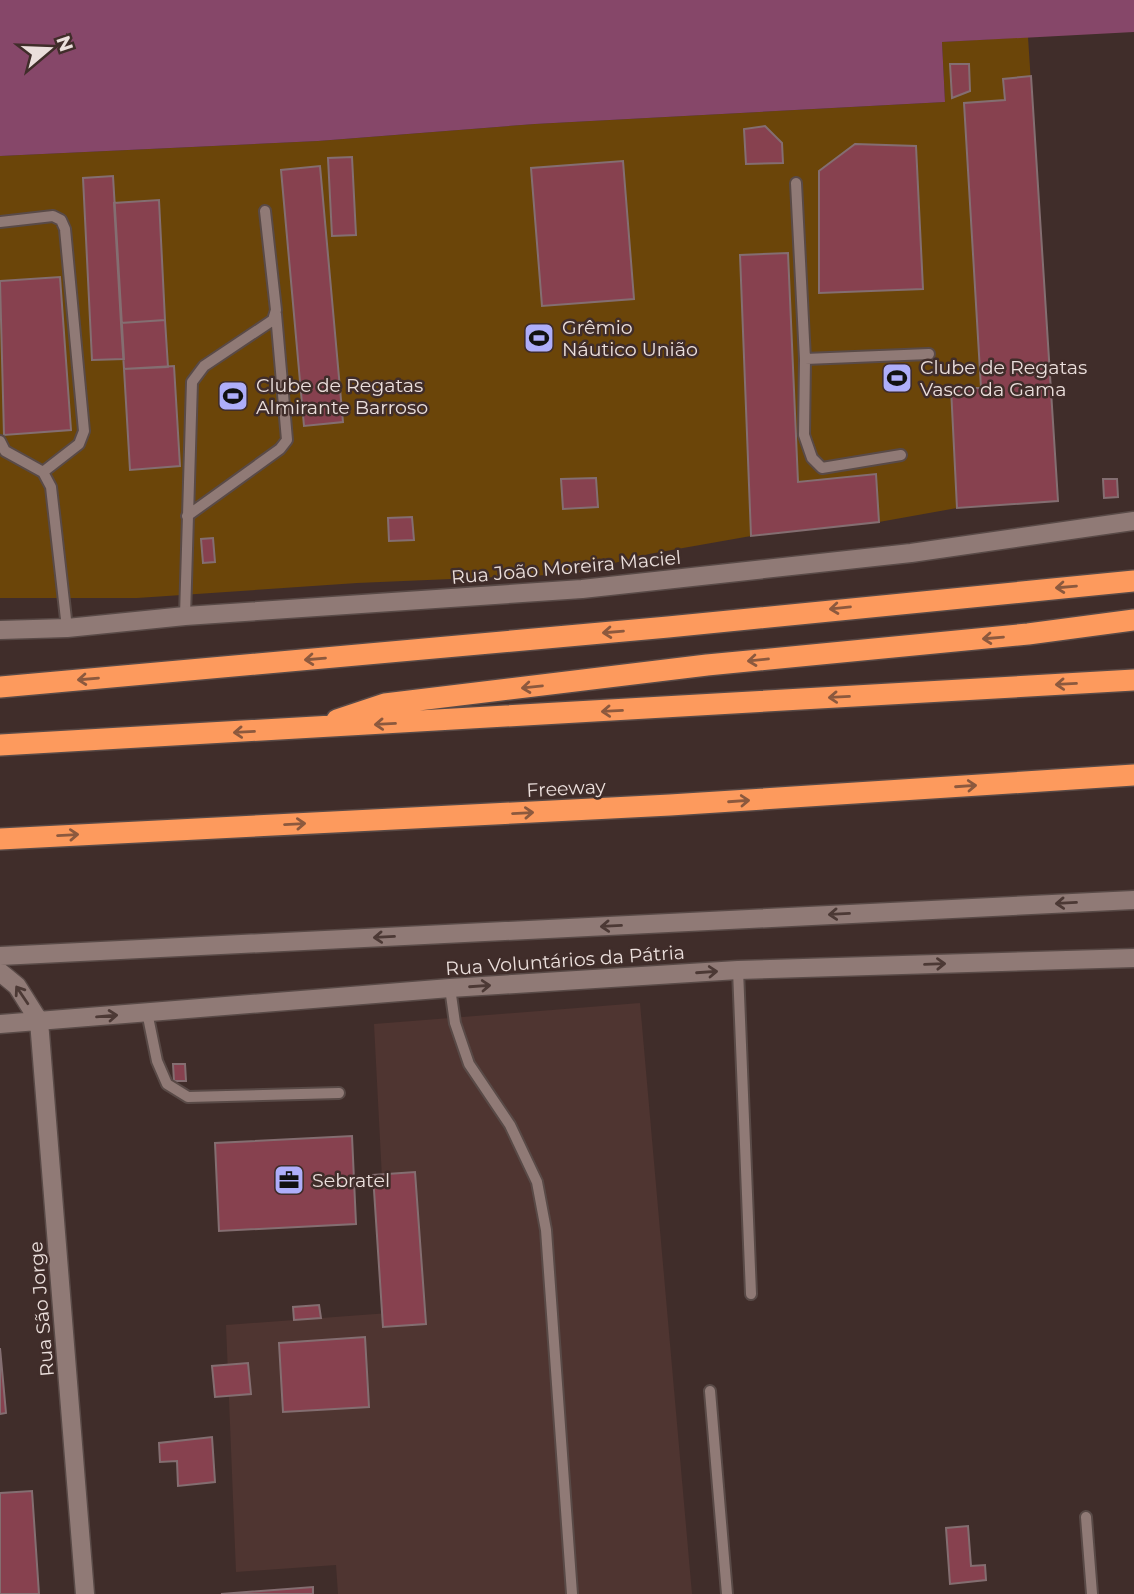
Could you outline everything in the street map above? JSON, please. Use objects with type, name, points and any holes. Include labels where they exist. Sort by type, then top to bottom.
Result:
[{"type":"highway","points":[[0,687],[668,627],[1134,581]]},
{"type":"highway","points":[[312,728],[385,704],[720,664],[1028,634],[1134,620]]},
{"type":"highway","points":[[0,745],[1134,680]]},
{"type":"highway","name":"Freeway","points":[[0,839],[670,805],[1134,775]]},
{"type":"main road","name":"Rua João Moreira Maciel","points":[[0,631],[582,589],[911,553],[1134,521]]},
{"type":"main road","name":"Rua Voluntários da Pátria","points":[[0,956],[1134,900]]},
{"type":"main road","name":"Rua Voluntários da Pátria","points":[[0,1024],[450,988],[738,970],[1134,958]]},
{"type":"main road","points":[[0,972],[16,986],[39,1021]]},
{"type":"main road","name":"Rua São Jorge","points":[[39,1021],[85,1594]]},
{"type":"lane","points":[[796,183],[805,359],[804,435],[812,458],[822,468],[901,455]]},
{"type":"lane","points":[[187,516],[280,449],[286,440],[265,211]]},
{"type":"lane","points":[[0,222],[53,216],[61,220],[65,229],[84,431],[79,444],[43,472]]},
{"type":"lane","points":[[185,616],[192,382],[204,366],[273,320],[276,310]]},
{"type":"lane","points":[[805,359],[929,354]]},
{"type":"lane","points":[[0,441],[5,451],[43,472],[51,487],[68,628]]},
{"type":"lane","points":[[738,970],[751,1294]]},
{"type":"lane","points":[[450,988],[455,1024],[470,1064],[510,1125],[537,1182],[545,1230],[572,1594]]},
{"type":"lane","points":[[147,1012],[157,1061],[167,1084],[188,1097],[338,1093]]},
{"type":"lane","points":[[710,1391],[727,1594]]},
{"type":"lane","points":[[1086,1517],[1092,1594]]},
{"type":"shaded area","points":[[0,0],[1134,0],[1134,32],[942,42],[945,102],[535,124],[318,141],[0,156]]},
{"type":"shaded area","points":[[1028,37],[1058,501],[957,508],[879,522],[751,536],[649,554],[572,574],[357,583],[137,598],[0,598],[0,156],[318,141],[535,124],[945,102],[942,42]]},
{"type":"shaded area","points":[[640,1003],[692,1594],[338,1594],[336,1565],[236,1572],[226,1325],[389,1313],[374,1024]]},
{"type":"building","points":[[950,64],[969,64],[970,91],[952,98]]},
{"type":"building","points":[[1031,76],[1058,501],[957,508],[951,388],[981,388],[964,103],[1005,100],[1003,79]]},
{"type":"building","points":[[765,126],[782,143],[783,163],[746,164],[744,129]]},
{"type":"building","points":[[855,144],[916,146],[923,289],[819,293],[819,171]]},
{"type":"building","points":[[352,157],[356,235],[332,236],[328,158]]},
{"type":"building","points":[[623,161],[634,299],[542,306],[531,168]]},
{"type":"building","points":[[320,166],[343,422],[304,426],[281,170]]},
{"type":"building","points":[[113,176],[124,359],[92,360],[83,178]]},
{"type":"building","points":[[159,200],[165,320],[121,323],[114,203]]},
{"type":"building","points":[[788,253],[798,482],[876,474],[879,522],[751,536],[740,255]]},
{"type":"building","points":[[60,277],[71,430],[4,435],[0,281]]},
{"type":"building","points":[[165,320],[168,367],[124,369],[121,323]]},
{"type":"building","points":[[174,366],[180,466],[130,470],[124,369]]},
{"type":"building","points":[[596,478],[598,507],[563,509],[561,479]]},
{"type":"building","points":[[1103,479],[1117,479],[1118,497],[1104,498]]},
{"type":"building","points":[[412,517],[414,540],[389,541],[388,518]]},
{"type":"building","points":[[213,538],[215,562],[203,563],[201,539]]},
{"type":"building","points":[[173,1064],[185,1064],[186,1081],[174,1081]]},
{"type":"building","points":[[352,1136],[356,1224],[219,1231],[215,1143]]},
{"type":"building","points":[[415,1172],[426,1324],[383,1327],[373,1175]]},
{"type":"building","points":[[319,1305],[321,1318],[294,1320],[293,1307]]},
{"type":"building","points":[[365,1337],[369,1407],[283,1412],[279,1343]]},
{"type":"building","points":[[0,1348],[6,1413],[0,1414]]},
{"type":"building","points":[[248,1363],[251,1394],[215,1397],[212,1366]]},
{"type":"building","points":[[212,1437],[215,1482],[178,1486],[177,1461],[160,1462],[159,1443]]},
{"type":"building","points":[[32,1491],[39,1594],[0,1594],[0,1493]]},
{"type":"building","points":[[968,1526],[971,1566],[985,1565],[986,1580],[950,1584],[946,1528]]},
{"type":"building","points":[[313,1587],[313,1594],[221,1594]]},
{"type":"place","name":"Grêmio Náutico União","points":[[539,338]]},
{"type":"place","name":"Clube de Regatas Vasco da Gama","points":[[897,378]]},
{"type":"place","name":"Clube de Regatas Almirante Barroso","points":[[233,396]]},
{"type":"place","name":"Sebratel","points":[[289,1180]]}]
